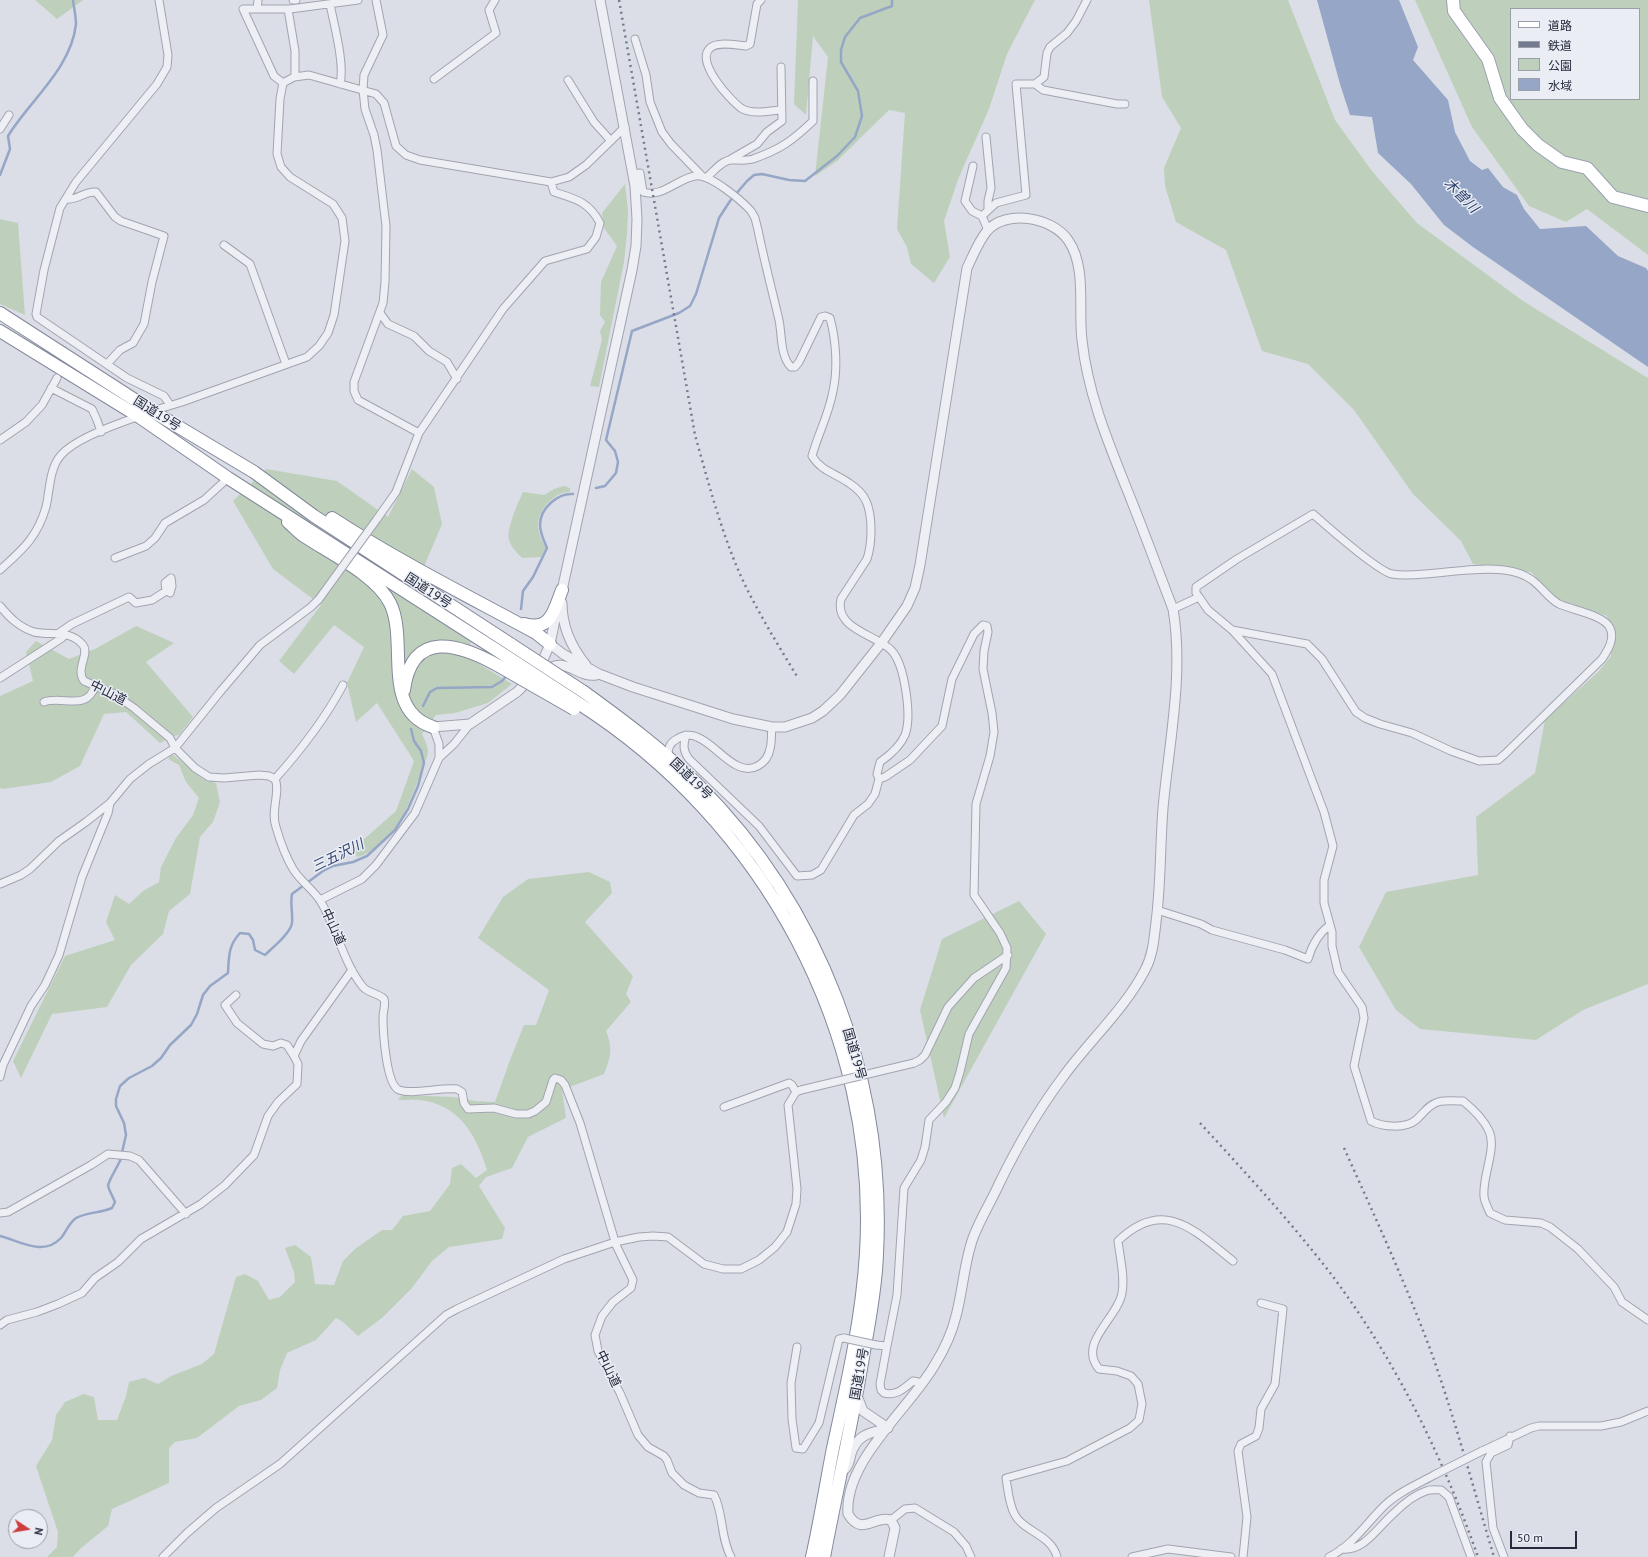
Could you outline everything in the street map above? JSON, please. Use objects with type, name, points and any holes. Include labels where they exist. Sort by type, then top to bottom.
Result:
[{"type":"main road","points":[[1453,0],[1454,11],[1488,59],[1500,98],[1522,129],[1538,145],[1562,162],[1587,168],[1614,197],[1648,206]]},
{"type":"main road","name":"国道19号","points":[[0,313],[152,411],[254,472],[314,516],[509,650],[576,706],[600,717],[643,750],[670,774],[741,852],[766,887],[808,961],[834,1022],[856,1107],[866,1179],[864,1279],[846,1390],[812,1557]]},
{"type":"main road","name":"国道19号","points":[[0,331],[138,416],[228,478],[509,650],[584,692],[636,730],[698,785],[722,811],[773,876],[797,915],[822,964],[842,1011],[864,1085],[872,1130],[878,1201],[877,1256],[873,1293],[857,1396],[824,1557]]},
{"type":"main road","points":[[254,472],[313,506],[358,535],[536,633],[550,644]]},
{"type":"main road","points":[[264,500],[303,535],[372,580],[383,593],[390,603],[394,614],[397,667],[403,696],[409,711],[419,721],[433,727]]},
{"type":"main road","points":[[517,623],[534,626],[543,625],[552,616],[562,590]]},
{"type":"main road","points":[[403,696],[405,679],[412,662],[419,655],[434,647],[447,646],[464,649],[480,655],[576,706]]},
{"type":"street","points":[[159,0],[168,47],[168,61],[164,74],[76,182],[60,208],[36,314],[37,317],[77,349],[107,364],[127,378],[164,396],[170,405]]},
{"type":"street","points":[[257,9],[258,0]]},
{"type":"street","points":[[283,83],[274,76],[243,9],[288,9],[358,0]]},
{"type":"street","points":[[376,0],[383,35],[364,75],[363,90],[365,109],[377,150],[386,226],[385,282],[383,304],[354,382],[354,391],[358,400],[420,433]]},
{"type":"street","points":[[434,79],[496,33],[489,10],[495,0]]},
{"type":"street","points":[[320,900],[362,879],[376,865],[415,813],[439,758],[454,744],[470,724],[512,695],[535,674],[550,644],[636,246],[637,219],[633,174],[600,0]]},
{"type":"street","points":[[761,0],[757,4],[750,44],[746,46],[718,44],[710,48],[706,54],[707,64],[713,78],[742,109],[759,112],[780,110]]},
{"type":"street","points":[[1035,84],[1044,77],[1046,53],[1050,47],[1067,33],[1088,0]]},
{"type":"street","points":[[330,4],[339,48],[342,78],[340,84]]},
{"type":"street","points":[[288,9],[295,51],[295,77]]},
{"type":"street","points":[[635,39],[646,75],[650,102],[662,132],[671,144],[704,176],[746,206],[755,218],[787,363],[791,367],[795,366],[799,362],[821,317],[824,316],[830,318],[834,344],[834,391],[812,456],[818,465],[850,483],[859,492],[866,502],[871,533],[867,559],[841,599],[839,606],[848,623],[860,632],[882,642],[891,650],[898,661],[903,678],[908,724],[905,735],[900,744],[891,754],[880,762],[877,774],[879,779],[875,794],[868,804],[854,815],[821,870],[812,875],[798,876],[759,826],[689,760],[684,752],[683,744],[686,736]]},
{"type":"street","points":[[633,174],[640,173],[643,192],[653,194],[694,176],[704,176],[757,144],[767,132],[782,121],[780,110],[781,67]]},
{"type":"street","points":[[283,83],[295,77],[309,75],[376,94],[384,103],[396,146],[406,155],[420,160],[552,182],[569,177],[586,165],[625,127]]},
{"type":"street","points":[[568,80],[594,122],[611,141]]},
{"type":"street","points":[[731,159],[738,161],[751,160],[783,147],[813,122],[813,81]]},
{"type":"street","points":[[0,570],[28,544],[39,527],[46,507],[53,470],[60,456],[74,444],[138,416],[307,357],[328,333],[334,315],[345,241],[342,218],[333,204],[290,177],[281,167],[277,154],[280,99],[283,83]]},
{"type":"street","points":[[982,216],[996,203],[1026,195],[1016,84],[1035,84],[1043,90],[1124,104]]},
{"type":"street","points":[[0,128],[9,114]]},
{"type":"street","points":[[986,137],[991,188],[988,209]]},
{"type":"street","points":[[973,166],[965,201],[972,211],[982,216],[988,230]]},
{"type":"street","points":[[0,884],[21,875],[30,869],[59,841],[86,822],[110,802],[130,779],[149,764],[175,748],[260,645],[320,599],[396,492],[420,433],[504,309],[545,261],[587,249],[596,237],[600,223],[595,212],[581,201],[554,192],[552,182]]},
{"type":"street","points":[[66,199],[70,200],[96,192],[115,217],[121,221],[164,236],[152,282],[144,324],[133,343],[120,350],[107,364]]},
{"type":"street","points":[[550,644],[563,654],[600,674],[733,719],[772,727],[785,727],[799,723],[823,711],[840,695],[882,642],[907,606],[915,588],[920,565],[967,268],[978,244],[988,230],[1001,221],[1018,218],[1041,221],[1060,231],[1068,240],[1077,261],[1081,288],[1081,333],[1084,365],[1095,406],[1173,609],[1177,646],[1176,680],[1163,810],[1158,910],[1153,950],[1147,967],[1136,986],[1063,1076],[1038,1113],[1002,1178],[973,1239],[952,1328],[933,1368],[923,1383],[870,1450],[860,1466],[852,1485],[847,1509],[850,1518],[859,1525],[870,1524],[880,1519],[891,1520],[905,1509],[915,1508],[954,1532],[966,1546],[971,1557]]},
{"type":"street","points":[[224,245],[250,264],[286,364]]},
{"type":"street","points":[[380,313],[388,324],[414,336],[429,351],[447,362],[457,379]]},
{"type":"street","points":[[0,440],[26,422],[42,405],[57,378]]},
{"type":"street","points":[[51,388],[92,409],[101,432]]},
{"type":"street","points":[[115,558],[146,546],[155,538],[165,523],[204,500],[228,478]]},
{"type":"street","points":[[1232,630],[1307,644],[1322,660],[1356,712],[1365,718],[1412,733],[1451,751],[1480,762],[1498,760],[1602,659],[1608,651],[1612,640],[1610,629],[1606,622],[1560,604],[1551,599],[1533,580],[1521,574],[1504,570],[1405,575],[1391,574],[1370,560],[1313,514],[1237,559],[1196,587],[1196,594],[1208,610],[1232,630],[1272,674],[1324,812],[1333,846],[1324,880],[1324,903],[1332,932],[1332,946],[1338,972],[1362,1007],[1364,1018],[1354,1066],[1371,1121],[1378,1124],[1400,1126],[1415,1121],[1428,1107],[1439,1102],[1463,1101],[1474,1110],[1489,1132],[1491,1143],[1484,1184],[1484,1197],[1490,1213],[1504,1220],[1541,1223],[1550,1226],[1578,1250],[1614,1287],[1622,1302],[1648,1320]]},
{"type":"street","points":[[0,678],[62,634],[72,624],[129,597],[136,603],[152,600],[166,591],[165,583],[171,578],[172,586],[170,593]]},
{"type":"street","points":[[562,590],[562,611],[568,634],[580,657],[588,668]]},
{"type":"street","points":[[1173,609],[1199,597]]},
{"type":"street","points":[[0,606],[18,624],[26,629],[48,634],[62,634]]},
{"type":"street","points":[[879,779],[885,777],[910,760],[942,726],[952,679],[974,634],[981,626],[986,626],[988,632],[984,651],[983,669],[992,713],[994,732],[990,756],[976,804],[974,895],[1000,932],[1007,948],[1008,955],[1006,968],[969,1034],[960,1072],[954,1088],[946,1102],[929,1120],[922,1160],[904,1188],[897,1295],[880,1384],[881,1390],[884,1393],[894,1394],[900,1392],[913,1382],[923,1383]]},
{"type":"street","name":"中山道","points":[[62,634],[74,638],[84,646],[85,652],[81,676],[87,683],[114,694],[134,708],[170,738],[175,748],[195,768],[209,777],[215,778],[259,775],[269,776],[275,779],[277,790],[273,818],[294,870],[320,900],[352,970],[365,989],[384,999],[384,1036],[390,1079],[393,1085],[399,1090],[409,1091],[457,1089],[462,1092],[464,1103],[468,1109],[494,1108],[522,1115],[535,1111],[546,1102],[552,1080],[559,1078],[565,1085],[580,1123],[615,1242],[632,1276],[633,1284],[631,1288],[614,1302],[602,1316],[595,1335],[598,1351],[620,1393],[638,1435],[648,1447],[664,1456],[672,1473],[684,1485],[699,1493],[714,1495],[719,1506],[724,1541],[731,1557]]},
{"type":"street","points":[[512,695],[526,690],[552,666],[568,666],[591,676],[600,674]]},
{"type":"street","points":[[275,779],[312,734],[343,685]]},
{"type":"street","points":[[44,702],[54,699],[77,702],[89,696],[94,690],[95,686]]},
{"type":"street","points":[[439,758],[439,744],[433,727],[470,724]]},
{"type":"street","points":[[668,757],[669,746],[678,737],[697,736],[738,766],[751,768],[759,766],[767,758],[771,748],[772,727]]},
{"type":"street","points":[[0,1077],[3,1065],[31,1006],[45,985],[59,955],[82,877],[108,813],[110,802]]},
{"type":"street","points":[[1158,910],[1201,924],[1212,930],[1285,950],[1308,959],[1311,949],[1318,937],[1330,925]]},
{"type":"street","points":[[163,1557],[187,1533],[216,1508],[280,1464],[446,1315],[564,1258],[615,1242],[639,1237],[668,1237],[704,1264],[723,1269],[741,1269],[759,1260],[775,1247],[787,1232],[796,1204],[797,1189],[788,1112],[790,1098],[798,1091],[920,1060],[925,1055],[948,1007],[974,978],[1008,955]]},
{"type":"street","points":[[294,1056],[301,1041],[352,970]]},
{"type":"street","points":[[0,1325],[7,1320],[37,1312],[82,1293],[95,1278],[118,1262],[141,1239],[186,1214],[225,1185],[254,1155],[268,1116],[278,1102],[297,1084],[298,1064],[287,1045],[281,1043],[273,1046],[263,1044],[237,1023],[225,1005],[236,995]]},
{"type":"street","points":[[724,1107],[789,1083],[792,1084],[798,1091]]},
{"type":"street","points":[[0,1213],[8,1212],[108,1154],[116,1154],[139,1160],[186,1214]]},
{"type":"street","points":[[1057,1557],[1056,1552],[1049,1543],[1015,1517],[1006,1478],[1067,1461],[1130,1428],[1139,1420],[1142,1404],[1138,1384],[1131,1376],[1117,1371],[1098,1369],[1094,1364],[1092,1351],[1098,1334],[1116,1311],[1122,1294],[1123,1279],[1118,1241],[1128,1230],[1142,1223],[1156,1220],[1169,1220],[1184,1224],[1233,1262]]},
{"type":"street","points":[[1243,1557],[1247,1517],[1238,1451],[1242,1444],[1256,1436],[1259,1428],[1261,1409],[1275,1384],[1283,1309],[1261,1303]]},
{"type":"street","points":[[797,1347],[791,1383],[792,1419],[796,1448],[803,1449],[819,1423],[839,1339],[844,1338],[887,1346]]},
{"type":"street","points":[[857,1396],[863,1411],[888,1428]]},
{"type":"street","points":[[1329,1557],[1341,1550],[1364,1529],[1384,1506],[1398,1495],[1510,1436],[1540,1426],[1600,1426],[1621,1422],[1648,1411]]},
{"type":"street","points":[[840,1473],[848,1467],[852,1450],[857,1440],[863,1436],[888,1428]]},
{"type":"street","points":[[1504,1557],[1493,1528],[1486,1462],[1491,1453],[1508,1445],[1510,1436]]},
{"type":"street","points":[[1341,1550],[1355,1548],[1369,1539],[1392,1514],[1416,1495],[1428,1490],[1441,1490],[1448,1497],[1471,1557]]},
{"type":"street","points":[[889,1557],[895,1528],[891,1520]]},
{"type":"street","points":[[1132,1557],[1168,1549],[1231,1557]]},
{"type":"green space","points":[[35,0],[83,0],[57,19]]},
{"type":"green space","points":[[798,0],[1035,0],[1007,54],[989,109],[959,177],[944,221],[950,257],[934,283],[911,264],[907,247],[897,229],[905,113],[889,110],[837,161],[815,176],[828,57],[813,36],[806,115],[794,104]]},
{"type":"green space","points":[[1149,0],[1288,0],[1335,120],[1372,171],[1417,223],[1523,301],[1648,378],[1648,984],[1583,1010],[1536,1040],[1420,1029],[1396,1010],[1359,947],[1386,892],[1478,875],[1476,817],[1535,773],[1545,720],[1599,671],[1611,656],[1607,616],[1559,600],[1531,572],[1473,564],[1461,541],[1413,494],[1354,410],[1308,364],[1262,351],[1226,250],[1176,222],[1165,186],[1164,168],[1181,128],[1162,97]]},
{"type":"green space","points":[[1415,0],[1648,0],[1648,255],[1587,209],[1566,222],[1529,206],[1472,127]]},
{"type":"green space","points":[[625,184],[628,210],[624,262],[599,387],[590,386],[602,340],[600,331],[605,322],[600,315],[601,282],[617,246],[604,228],[602,213]]},
{"type":"green space","points":[[0,219],[18,223],[25,315],[0,304]]},
{"type":"green space","points":[[266,469],[337,481],[388,517],[412,469],[434,487],[442,524],[409,602],[471,642],[466,656],[512,684],[488,703],[455,713],[436,715],[422,734],[426,742],[428,753],[417,784],[398,823],[381,844],[370,852],[357,857],[354,848],[396,811],[414,761],[377,703],[356,722],[347,683],[364,647],[334,625],[294,674],[279,661],[321,605],[273,569],[233,501]]},
{"type":"green space","points":[[564,486],[570,488],[570,492],[559,495],[548,502],[539,519],[539,531],[546,548],[541,557],[522,558],[511,545],[509,540],[509,529],[523,492],[544,495],[554,489]]},
{"type":"green space","points":[[136,626],[174,643],[146,662],[193,717],[179,735],[160,743],[126,712],[104,714],[80,766],[51,782],[3,789],[0,788],[0,696],[33,681],[26,652],[36,641],[69,659],[95,649]]},
{"type":"green space","points":[[172,754],[202,778],[216,783],[220,802],[213,822],[200,837],[190,894],[169,911],[163,934],[131,965],[107,1007],[52,1014],[21,1078],[13,1061],[65,956],[115,940],[106,922],[115,895],[129,904],[143,891],[159,882],[161,867],[176,838],[193,815],[199,798],[186,782],[179,765],[168,759]]},
{"type":"green space","points":[[589,872],[610,882],[612,893],[585,922],[633,976],[626,994],[631,1002],[606,1031],[610,1042],[610,1052],[604,1074],[562,1090],[566,1118],[528,1137],[512,1168],[486,1177],[479,1186],[505,1228],[502,1239],[449,1247],[432,1261],[412,1288],[383,1317],[358,1336],[343,1322],[336,1318],[316,1340],[287,1353],[280,1370],[277,1388],[261,1400],[239,1406],[197,1438],[175,1442],[169,1448],[169,1483],[112,1509],[108,1526],[80,1549],[73,1557],[47,1557],[57,1547],[58,1532],[36,1466],[52,1440],[56,1415],[65,1402],[84,1394],[94,1397],[98,1420],[117,1420],[126,1396],[129,1382],[144,1378],[158,1384],[171,1376],[202,1364],[214,1354],[236,1277],[245,1274],[258,1281],[269,1300],[280,1297],[295,1282],[294,1272],[285,1248],[295,1245],[311,1257],[315,1284],[334,1285],[343,1261],[355,1249],[382,1230],[392,1230],[403,1216],[430,1211],[450,1184],[452,1168],[461,1164],[476,1178],[487,1170],[473,1136],[458,1117],[439,1105],[426,1101],[398,1100],[402,1095],[453,1097],[475,1101],[495,1102],[524,1025],[536,1025],[549,990],[478,938],[503,897],[528,879]]},
{"type":"green space","points":[[1019,901],[1046,934],[944,1118],[920,1010],[942,939]]},
{"type":"water","name":"木曽川","points":[[1317,0],[1399,0],[1418,47],[1413,60],[1448,100],[1455,132],[1470,161],[1482,170],[1488,168],[1503,187],[1517,195],[1524,209],[1540,229],[1586,226],[1618,256],[1646,268],[1648,271],[1648,367],[1473,247],[1444,225],[1411,184],[1378,153],[1372,117],[1350,115]]},
{"type":"waterway","points":[[0,175],[10,149],[8,136],[58,70],[73,40],[76,24],[73,0]]},
{"type":"waterway","points":[[596,488],[605,486],[616,473],[618,462],[615,451],[606,440],[632,331],[679,313],[690,306],[696,294],[719,218],[730,201],[747,181],[754,175],[762,174],[789,180],[805,181],[837,156],[855,137],[862,116],[858,91],[841,62],[841,50],[845,37],[860,18],[892,6],[892,0]]},
{"type":"waterway","points":[[521,609],[523,591],[533,577],[547,548],[540,528],[543,513],[546,507],[556,499],[567,494],[573,494]]},
{"type":"waterway","points":[[423,706],[430,692],[437,688],[492,687],[502,681],[508,674]]},
{"type":"waterway","name":"三五沢川","points":[[0,1236],[31,1246],[47,1246],[54,1244],[61,1238],[71,1222],[76,1218],[112,1208],[115,1202],[108,1185],[120,1161],[126,1135],[124,1123],[116,1106],[116,1099],[120,1086],[129,1078],[152,1066],[161,1058],[170,1045],[191,1025],[197,1014],[203,995],[210,986],[228,973],[231,947],[240,933],[249,934],[253,940],[255,950],[265,955],[285,936],[291,927],[292,894],[323,871],[333,866],[353,862],[367,856],[395,830],[408,809],[418,786],[424,763],[421,751],[414,741],[411,729]]},
{"type":"tunnel","points":[[57,378],[75,352]]},
{"type":"railway","points":[[619,0],[695,435],[718,516],[740,574],[761,615],[798,678]]},
{"type":"railway","points":[[1200,1123],[1300,1235],[1331,1274],[1376,1340],[1433,1446],[1478,1557]]},
{"type":"railway","points":[[1344,1148],[1402,1278],[1433,1357],[1494,1557]]}]
